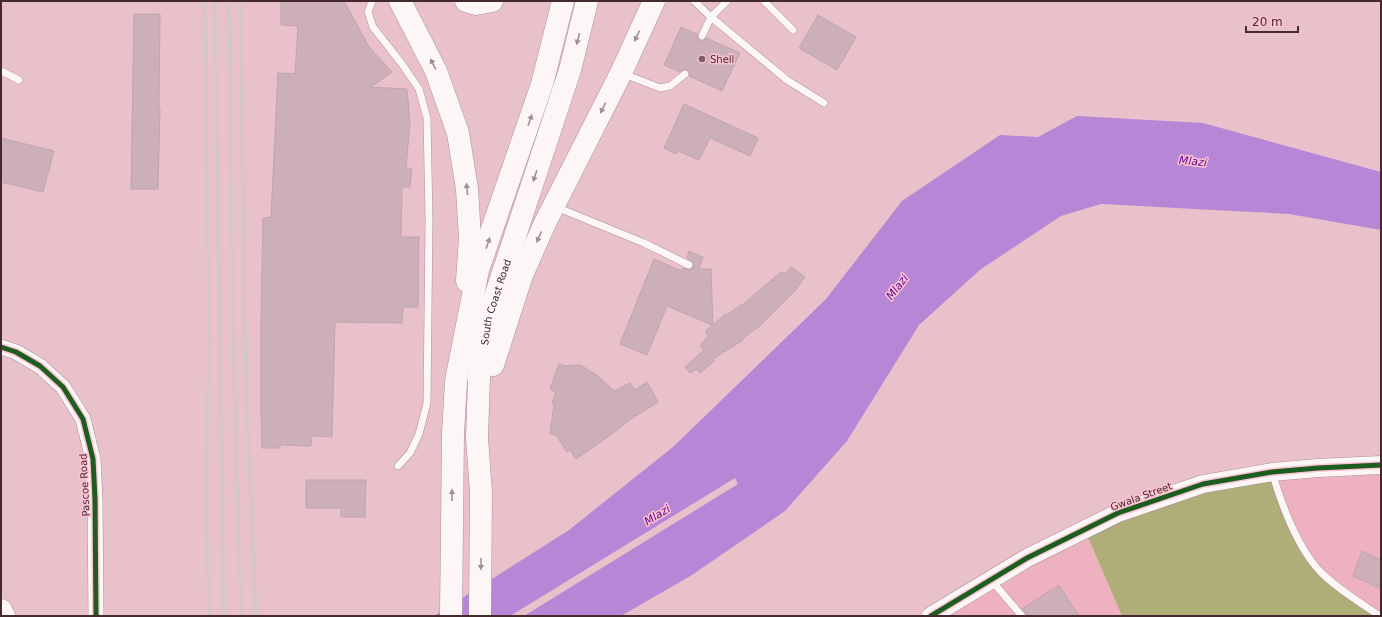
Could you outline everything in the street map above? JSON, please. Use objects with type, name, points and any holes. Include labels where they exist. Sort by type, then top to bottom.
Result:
[{"type":"main road","points":[[400,1],[439,78],[458,133],[467,189],[469,245],[456,381]]},
{"type":"main road","points":[[466,1],[476,4],[492,1]]},
{"type":"main road","name":"South Coast Road","points":[[451,616],[453,434],[456,381],[478,270],[542,84],[563,1]]},
{"type":"main road","name":"South Coast Road","points":[[480,616],[482,525],[477,438],[479,385],[488,318],[570,70],[587,1]]},
{"type":"main road","points":[[481,492],[485,468],[491,371],[522,275],[554,206],[621,73],[654,1]]},
{"type":"main road","points":[[1,610],[4,616]]},
{"type":"street","name":"Pascoe Road","points":[[1,347],[16,352],[40,366],[63,387],[83,419],[93,459],[95,499],[96,616]]},
{"type":"street","name":"Gwala Street","points":[[931,616],[1027,558],[1118,513],[1203,484],[1272,472],[1318,468],[1381,466]]},
{"type":"lane","points":[[372,1],[368,12],[373,26],[402,64],[418,89],[427,118],[429,219],[427,403],[419,434],[410,453],[398,466]]},
{"type":"lane","points":[[694,1],[787,80],[824,103]]},
{"type":"lane","points":[[702,36],[712,17],[727,1]]},
{"type":"lane","points":[[764,1],[793,30]]},
{"type":"lane","points":[[1,71],[19,80]]},
{"type":"lane","points":[[621,73],[660,88],[670,86],[685,74]]},
{"type":"lane","points":[[554,206],[644,243],[689,265]]},
{"type":"lane","points":[[1272,472],[1278,493],[1302,547],[1312,561],[1326,578],[1380,616]]},
{"type":"lane","points":[[991,580],[1022,616]]},
{"type":"shaded area","points":[[1381,466],[1381,616],[1378,616],[1311,562],[1272,473]]},
{"type":"shaded area","points":[[1272,473],[1311,562],[1378,616],[1122,616],[1085,530],[1119,514]]},
{"type":"shaded area","points":[[1085,530],[1122,616],[932,616]]},
{"type":"water","name":"Mlazi","points":[[1077,116],[1203,123],[1381,172],[1381,230],[1289,214],[1101,204],[1061,216],[981,269],[919,325],[847,441],[785,511],[692,575],[621,616],[524,616],[738,484],[735,478],[510,616],[434,616],[569,530],[673,447],[826,299],[902,201],[1000,135],[1038,137]]},
{"type":"building","points":[[344,1],[369,47],[392,72],[371,87],[407,89],[410,121],[406,168],[412,169],[410,187],[402,187],[401,237],[419,237],[418,307],[403,307],[402,323],[335,322],[332,437],[312,436],[311,446],[280,445],[280,448],[262,448],[261,320],[263,218],[271,217],[278,73],[295,74],[298,26],[281,25],[281,2]]},
{"type":"building","points":[[134,14],[160,14],[158,189],[131,189]]},
{"type":"building","points":[[818,15],[856,37],[837,70],[799,48]]},
{"type":"building","name":"Shell","points":[[681,27],[697,34],[700,41],[706,38],[740,53],[722,91],[689,76],[690,73],[687,70],[684,69],[680,72],[664,65]]},
{"type":"building","points":[[684,104],[758,138],[750,156],[710,138],[699,160],[678,151],[676,154],[664,148]]},
{"type":"building","points":[[1,138],[54,151],[43,192],[1,182]]},
{"type":"building","points":[[689,251],[703,257],[699,269],[711,269],[713,325],[726,314],[727,315],[742,305],[781,272],[785,274],[791,267],[805,277],[795,291],[762,324],[742,339],[743,340],[713,359],[714,361],[700,373],[697,369],[690,373],[685,367],[704,350],[700,346],[708,336],[705,332],[712,325],[667,306],[647,355],[620,344],[654,259],[682,271],[683,268],[690,270],[694,265],[693,262],[687,258]]},
{"type":"building","points":[[559,364],[567,366],[580,365],[598,376],[614,391],[630,383],[635,390],[647,382],[658,402],[631,419],[576,459],[570,450],[567,452],[556,435],[550,434],[554,404],[552,403],[556,392],[550,389]]},
{"type":"building","points":[[306,480],[366,480],[365,517],[341,517],[341,508],[306,508]]},
{"type":"building","points":[[1362,551],[1381,560],[1381,589],[1353,576]]},
{"type":"building","points":[[1059,585],[1079,616],[1027,616],[1022,609]]},
{"type":"railway","points":[[205,1],[209,338],[206,496],[209,616]]},
{"type":"railway","points":[[215,1],[224,616]]},
{"type":"railway","points":[[229,1],[233,333],[241,616]]},
{"type":"railway","points":[[240,1],[246,386],[256,616]]},
{"type":"cycle path","points":[[1,347],[16,352],[40,366],[63,387],[83,419],[93,459],[95,499],[96,616]]},
{"type":"cycle path","points":[[931,616],[1027,558],[1118,513],[1203,484],[1272,472],[1381,465]]},
{"type":"place","name":"Shell","points":[[702,59]]}]
